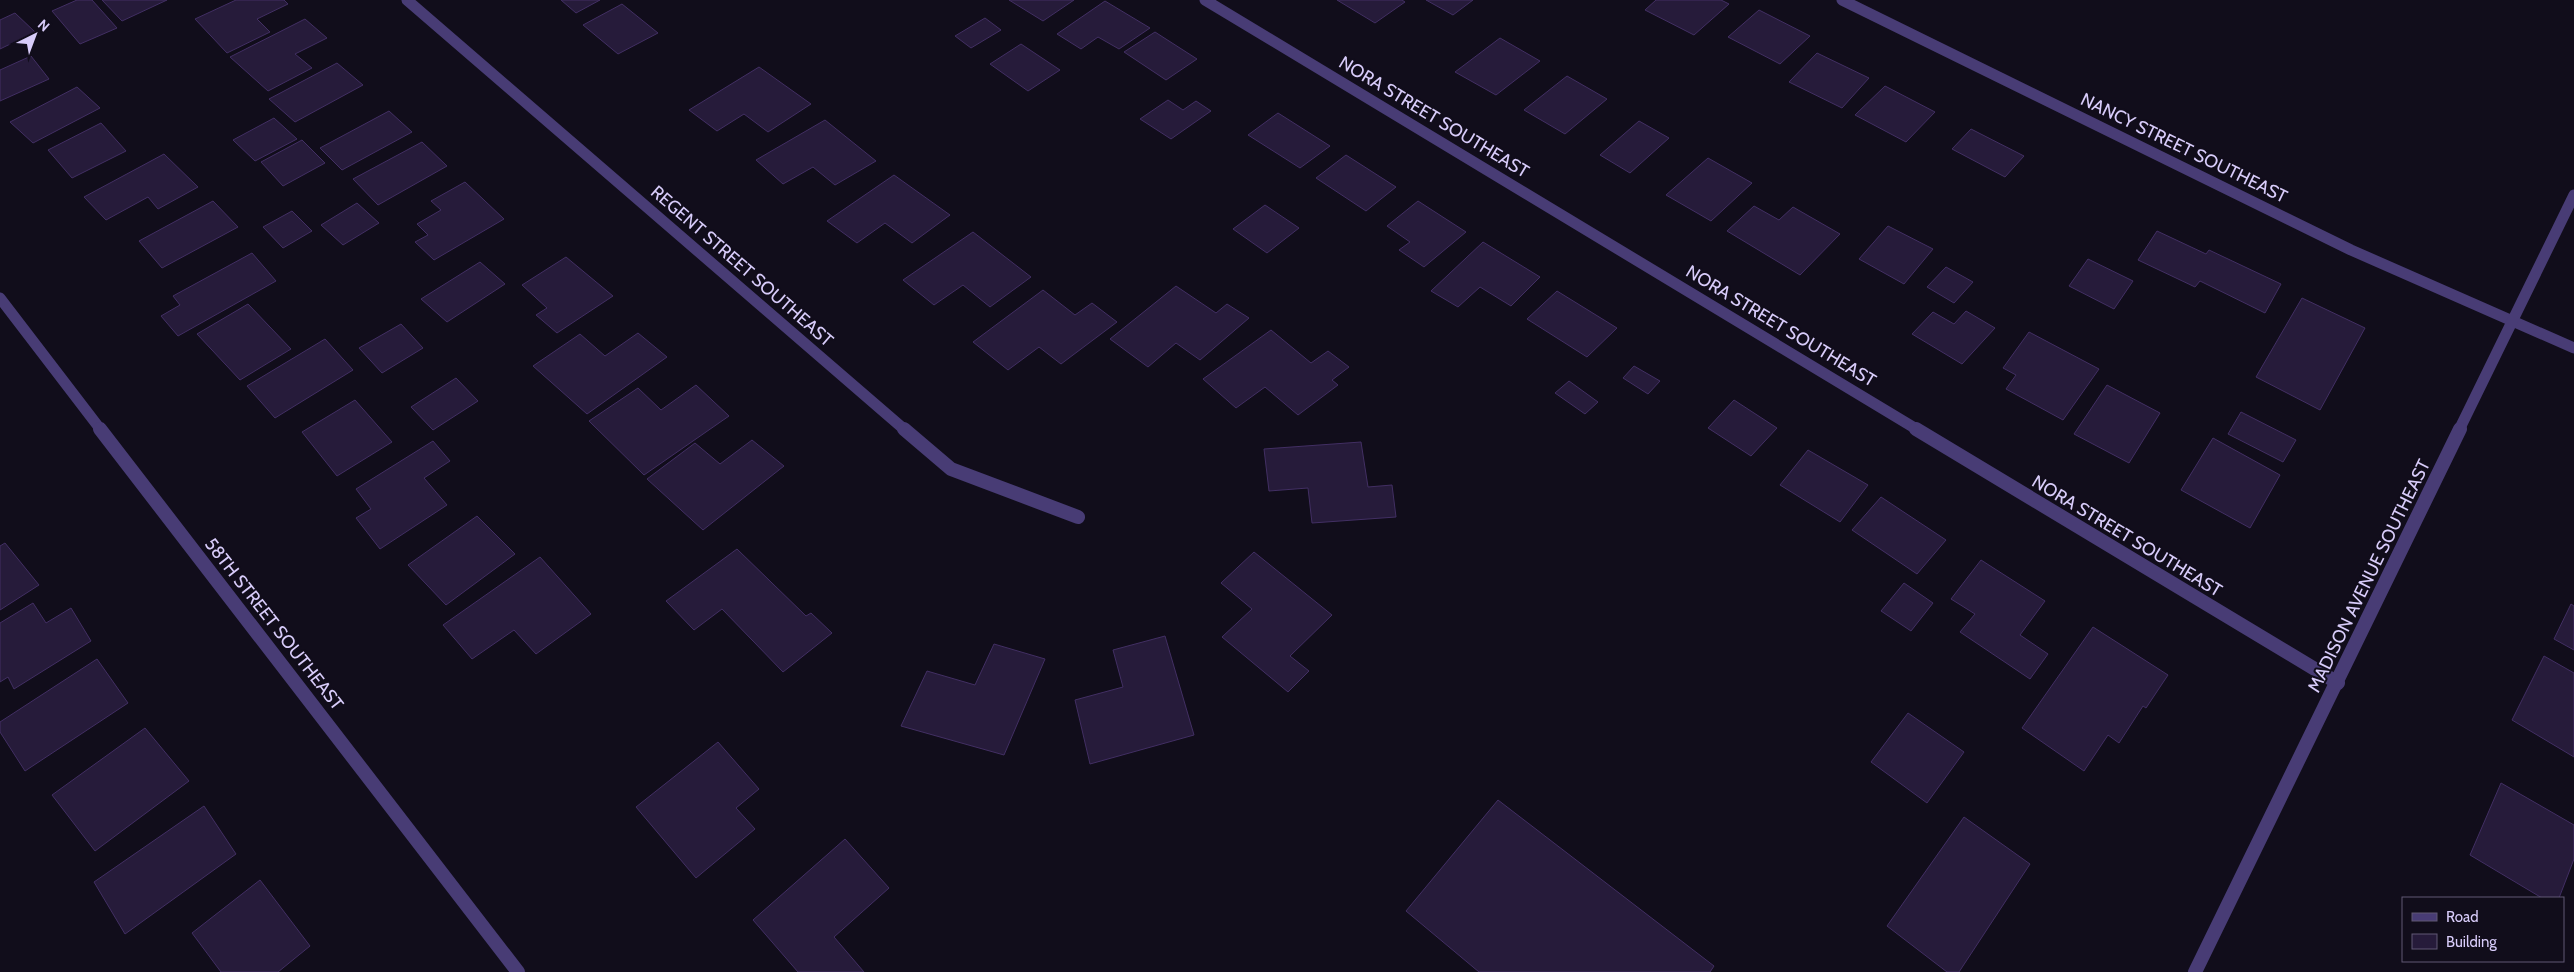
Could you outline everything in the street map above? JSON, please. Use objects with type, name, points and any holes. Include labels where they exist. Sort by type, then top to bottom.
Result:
[{"type":"street","name":"REGENT STREET SOUTHEAST","points":[[408,0],[951,469],[1078,517]]},
{"type":"street","name":"NORA STREET SOUTHEAST","points":[[1205,0],[2338,683]]},
{"type":"street","name":"NANCY STREET SOUTHEAST","points":[[1842,0],[2351,250],[2574,348]]},
{"type":"street","name":"MADISON AVENUE SOUTHEAST","points":[[2195,972],[2338,683],[2574,195]]},
{"type":"street","name":"58TH STREET SOUTHEAST","points":[[0,298],[518,972]]},
{"type":"building","points":[[77,0],[92,0],[117,28],[80,44],[52,11]]},
{"type":"building","points":[[102,0],[167,0],[122,21]]},
{"type":"building","points":[[236,0],[284,0],[288,4],[257,19],[270,32],[227,53],[195,19]]},
{"type":"building","points":[[561,0],[600,0],[576,13]]},
{"type":"building","points":[[1009,0],[1074,0],[1043,21]]},
{"type":"building","points":[[1337,0],[1402,0],[1405,2],[1375,23]]},
{"type":"building","points":[[1426,0],[1473,0],[1453,15]]},
{"type":"building","points":[[1656,0],[1721,0],[1729,4],[1694,35],[1645,10]]},
{"type":"building","points":[[1105,1],[1150,28],[1119,49],[1098,37],[1081,49],[1057,34]]},
{"type":"building","points":[[622,4],[658,33],[618,54],[583,25]]},
{"type":"building","points":[[1759,10],[1810,36],[1780,64],[1728,37]]},
{"type":"building","points":[[15,13],[35,32],[0,49],[0,20]]},
{"type":"building","points":[[985,18],[1001,30],[971,48],[955,36]]},
{"type":"building","points":[[305,19],[327,38],[295,54],[312,68],[268,91],[230,57]]},
{"type":"building","points":[[1155,32],[1197,59],[1166,80],[1124,52]]},
{"type":"building","points":[[1500,38],[1540,61],[1496,95],[1455,72]]},
{"type":"building","points":[[1021,44],[1060,70],[1028,91],[990,64]]},
{"type":"building","points":[[1817,53],[1869,78],[1842,108],[1789,82]]},
{"type":"building","points":[[31,56],[49,79],[0,101],[0,70]]},
{"type":"building","points":[[337,63],[363,85],[295,122],[269,99]]},
{"type":"building","points":[[759,67],[811,104],[768,132],[744,114],[717,131],[689,110]]},
{"type":"building","points":[[1567,76],[1607,99],[1565,134],[1524,110]]},
{"type":"building","points":[[1885,86],[1935,112],[1906,142],[1855,115]]},
{"type":"building","points":[[77,87],[100,108],[33,143],[10,122]]},
{"type":"building","points":[[1168,100],[1183,110],[1196,101],[1211,111],[1171,139],[1140,119]]},
{"type":"building","points":[[389,111],[412,132],[342,170],[320,148]]},
{"type":"building","points":[[1278,113],[1330,146],[1300,168],[1248,135]]},
{"type":"building","points":[[274,118],[297,139],[255,161],[233,140]]},
{"type":"building","points":[[825,120],[876,161],[835,185],[813,167],[783,184],[756,160]]},
{"type":"building","points":[[1639,121],[1669,138],[1630,173],[1600,155]]},
{"type":"building","points":[[101,123],[126,151],[72,178],[48,150]]},
{"type":"building","points":[[1971,129],[2024,156],[2005,177],[1952,149]]},
{"type":"building","points":[[302,140],[325,163],[283,186],[261,162]]},
{"type":"building","points":[[422,142],[447,166],[378,205],[353,179]]},
{"type":"building","points":[[164,154],[198,187],[158,209],[148,197],[106,220],[84,197]]},
{"type":"building","points":[[1346,155],[1396,187],[1366,211],[1316,178]]},
{"type":"building","points":[[1708,158],[1752,183],[1711,221],[1666,195]]},
{"type":"building","points":[[894,175],[950,215],[912,243],[885,223],[857,243],[827,221]]},
{"type":"building","points":[[465,182],[504,219],[434,260],[415,242],[428,235],[417,224],[441,210],[431,201]]},
{"type":"building","points":[[213,201],[238,227],[162,268],[139,241]]},
{"type":"building","points":[[1418,201],[1466,232],[1424,267],[1399,250],[1410,242],[1387,226]]},
{"type":"building","points":[[357,203],[379,223],[343,245],[321,225]]},
{"type":"building","points":[[1265,205],[1299,228],[1267,253],[1233,229]]},
{"type":"building","points":[[1754,206],[1779,220],[1793,207],[1840,234],[1800,275],[1727,231]]},
{"type":"building","points":[[292,211],[312,231],[283,248],[263,227]]},
{"type":"building","points":[[1888,226],[1933,249],[1904,284],[1859,259]]},
{"type":"building","points":[[2157,231],[2206,254],[2209,250],[2281,284],[2265,313],[2200,281],[2195,287],[2138,260]]},
{"type":"building","points":[[973,232],[1031,277],[990,307],[963,285],[934,305],[903,280]]},
{"type":"building","points":[[1483,242],[1540,277],[1511,306],[1480,287],[1458,307],[1431,291]]},
{"type":"building","points":[[252,253],[276,281],[178,336],[161,316],[180,305],[173,296]]},
{"type":"building","points":[[566,257],[613,296],[557,333],[536,315],[547,308],[522,285]]},
{"type":"building","points":[[2088,259],[2133,281],[2114,309],[2069,286]]},
{"type":"building","points":[[480,262],[505,284],[447,322],[421,299]]},
{"type":"building","points":[[1946,267],[1973,282],[1954,303],[1927,287]]},
{"type":"building","points":[[1176,286],[1216,313],[1227,304],[1249,318],[1200,360],[1176,343],[1148,367],[1110,339]]},
{"type":"building","points":[[1043,290],[1075,315],[1092,303],[1117,322],[1061,364],[1039,347],[1008,370],[973,342]]},
{"type":"building","points":[[1557,291],[1617,328],[1587,357],[1527,319]]},
{"type":"building","points":[[2302,298],[2365,328],[2320,410],[2256,377]]},
{"type":"building","points":[[248,304],[291,349],[240,380],[197,334]]},
{"type":"building","points":[[1966,311],[1995,328],[1962,364],[1912,334],[1933,312],[1954,324]]},
{"type":"building","points":[[401,324],[423,348],[382,373],[359,348]]},
{"type":"building","points":[[1271,330],[1311,363],[1328,351],[1349,367],[1332,380],[1338,385],[1298,415],[1265,387],[1236,408],[1203,379]]},
{"type":"building","points":[[2029,332],[2099,369],[2063,420],[2006,389],[2016,375],[2003,368]]},
{"type":"building","points":[[638,333],[667,357],[587,414],[533,366],[580,334],[605,356]]},
{"type":"building","points":[[325,339],[353,370],[275,418],[247,386]]},
{"type":"building","points":[[1634,366],[1660,381],[1648,394],[1623,378]]},
{"type":"building","points":[[456,378],[478,401],[433,430],[411,407]]},
{"type":"building","points":[[1569,381],[1598,402],[1585,414],[1555,393]]},
{"type":"building","points":[[696,385],[729,416],[644,475],[589,421],[638,388],[661,410]]},
{"type":"building","points":[[2107,385],[2160,413],[2129,463],[2074,434]]},
{"type":"building","points":[[355,400],[392,442],[337,476],[302,432]]},
{"type":"building","points":[[1734,400],[1777,428],[1751,456],[1708,428]]},
{"type":"building","points":[[2241,412],[2296,440],[2283,462],[2228,434]]},
{"type":"building","points":[[2213,438],[2280,475],[2250,528],[2181,490]]},
{"type":"building","points":[[752,440],[784,466],[703,530],[647,479],[695,443],[720,464]]},
{"type":"building","points":[[433,441],[450,461],[424,478],[447,505],[380,549],[356,518],[371,509],[356,489]]},
{"type":"building","points":[[1361,442],[1368,487],[1392,485],[1396,517],[1312,523],[1308,488],[1269,491],[1264,449]]},
{"type":"building","points":[[1808,450],[1868,485],[1840,522],[1780,485]]},
{"type":"building","points":[[1881,497],[1946,540],[1917,574],[1852,530]]},
{"type":"building","points":[[477,516],[515,554],[446,605],[408,565]]},
{"type":"building","points":[[5,543],[39,585],[0,610],[0,546]]},
{"type":"building","points":[[737,549],[806,616],[811,613],[832,633],[783,672],[722,609],[694,630],[666,601]]},
{"type":"building","points":[[1254,552],[1332,615],[1290,656],[1309,671],[1288,692],[1222,637],[1252,609],[1221,583]]},
{"type":"building","points":[[540,557],[591,614],[536,654],[514,630],[472,659],[443,625]]},
{"type":"building","points":[[1981,560],[2045,601],[2020,635],[2048,654],[2030,679],[1960,632],[1975,614],[1951,599]]},
{"type":"building","points":[[1904,583],[1933,603],[1911,631],[1881,611]]},
{"type":"building","points":[[33,603],[46,623],[71,608],[91,641],[14,689],[8,677],[0,682],[0,623]]},
{"type":"building","points":[[2571,604],[2574,606],[2574,650],[2554,639]]},
{"type":"building","points":[[2093,627],[2168,675],[2146,708],[2143,706],[2119,743],[2108,735],[2084,771],[2022,728]]},
{"type":"building","points":[[1165,636],[1194,735],[1090,764],[1075,700],[1123,687],[1113,650]]},
{"type":"building","points":[[994,644],[1045,659],[1004,755],[901,726],[927,671],[975,685]]},
{"type":"building","points":[[2544,656],[2574,673],[2574,757],[2512,720]]},
{"type":"building","points":[[97,659],[128,703],[25,771],[0,732],[0,722]]},
{"type":"building","points":[[1908,713],[1964,752],[1927,803],[1871,762]]},
{"type":"building","points":[[145,728],[189,781],[95,851],[52,795]]},
{"type":"building","points":[[718,742],[759,789],[736,808],[755,829],[696,878],[636,807]]},
{"type":"building","points":[[2501,783],[2574,825],[2574,859],[2559,897],[2540,897],[2470,855]]},
{"type":"building","points":[[1498,800],[1714,966],[1710,972],[1479,972],[1406,911]]},
{"type":"building","points":[[204,806],[236,854],[125,934],[94,882]]},
{"type":"building","points":[[1964,817],[2030,864],[1959,972],[1947,972],[1887,926]]},
{"type":"building","points":[[845,839],[889,888],[834,937],[864,972],[798,972],[753,920]]},
{"type":"building","points":[[260,880],[310,946],[278,972],[221,972],[192,933]]}]
